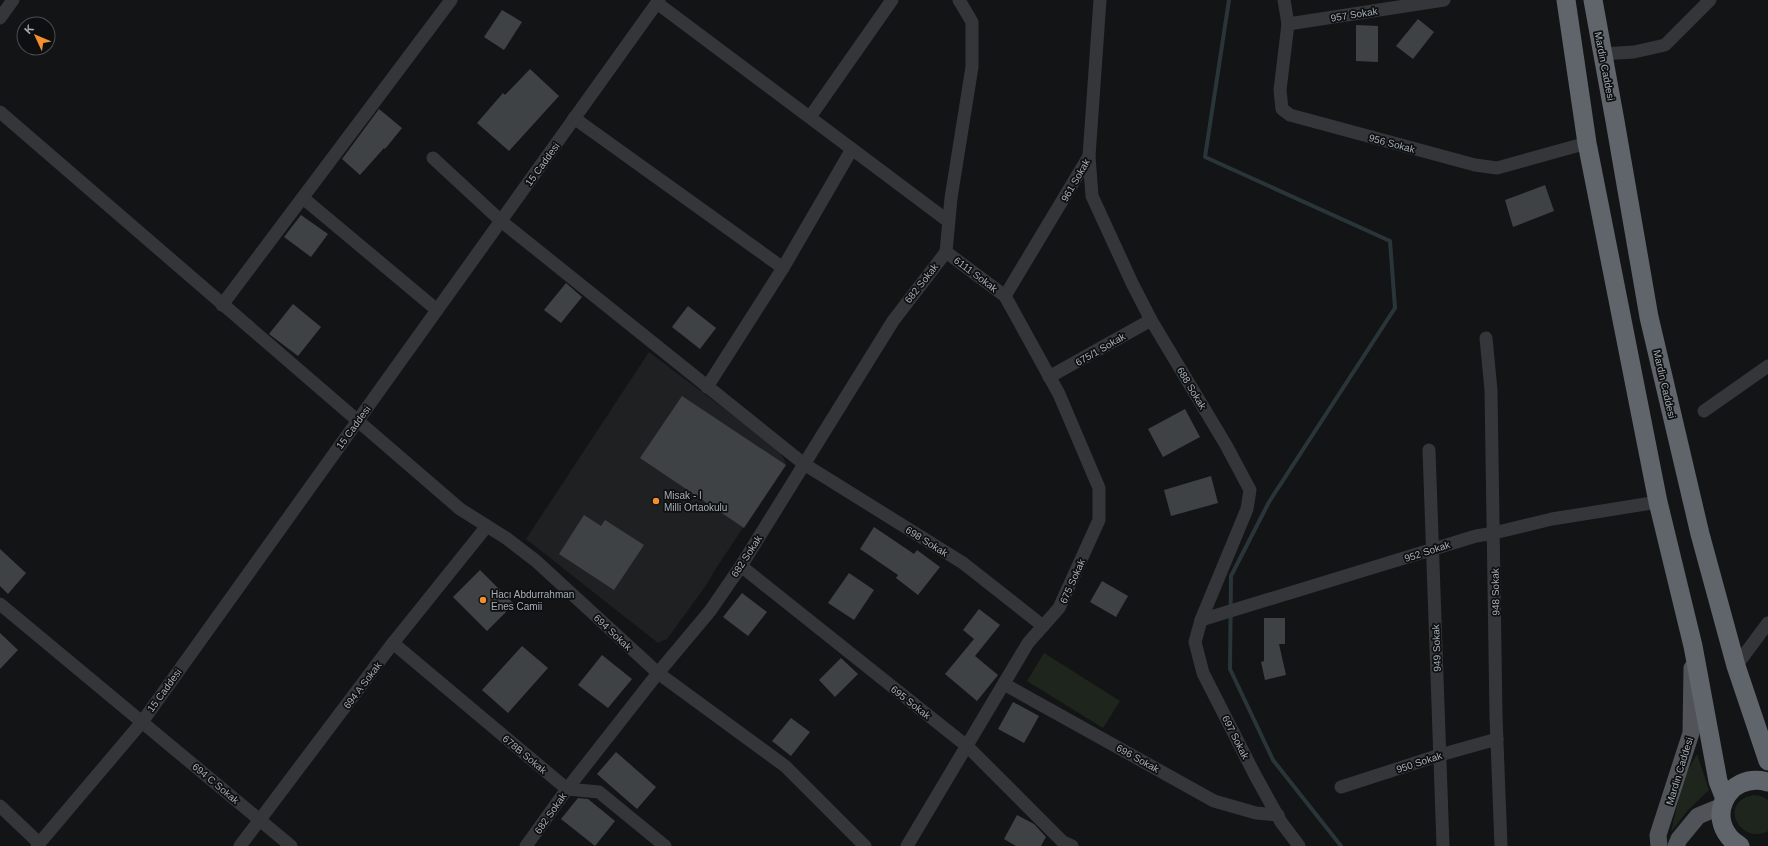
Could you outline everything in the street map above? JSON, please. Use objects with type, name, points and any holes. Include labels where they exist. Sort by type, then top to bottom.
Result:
[{"type":"highway","name":"Mardin Caddesi","points":[[1566,0],[1587,143],[1658,502],[1693,646],[1723,802],[1720,817],[1723,829],[1730,839],[1739,846]]},
{"type":"highway","name":"Mardin Caddesi","points":[[1592,0],[1601,54],[1615,121],[1649,317],[1700,534],[1736,666],[1768,761]]},
{"type":"highway","points":[[1723,802],[1735,786],[1745,781],[1756,780],[1768,782]]},
{"type":"main road","name":"Mardin Caddesi","points":[[1659,846],[1658,834],[1690,733],[1693,646]]},
{"type":"main road","points":[[1676,846],[1679,839],[1698,816],[1723,802]]},
{"type":"street","points":[[0,18],[12,0]]},
{"type":"street","points":[[222,304],[451,0]]},
{"type":"street","points":[[810,117],[892,0]]},
{"type":"street","points":[[946,252],[948,221],[972,66],[972,22],[959,0]]},
{"type":"street","name":"961 Sokak","points":[[1005,296],[1089,156],[1100,0]]},
{"type":"street","points":[[1284,0],[1288,24]]},
{"type":"street","name":"957 Sokak","points":[[1288,24],[1444,0]]},
{"type":"street","points":[[1601,54],[1634,52],[1665,45],[1710,0]]},
{"type":"street","points":[[658,1],[948,221]]},
{"type":"street","name":"15 Caddesi","points":[[38,845],[142,722],[658,1]]},
{"type":"street","name":"956 Sokak","points":[[1288,24],[1280,90],[1282,109],[1290,115],[1475,165],[1497,168],[1587,143]]},
{"type":"street","name":"694 Sokak","points":[[0,112],[460,509],[506,538],[536,561],[658,673],[785,766],[865,846]]},
{"type":"street","points":[[574,118],[784,268]]},
{"type":"street","points":[[707,387],[784,268],[852,149]]},
{"type":"street","name":"688 Sokak","points":[[1089,156],[1092,196],[1132,283],[1151,320],[1226,444],[1250,490],[1247,509],[1202,620]]},
{"type":"street","name":"698 Sokak","points":[[433,158],[501,221],[804,464],[963,563],[1043,626]]},
{"type":"street","points":[[302,198],[437,310]]},
{"type":"street","name":"6111 Sokak","points":[[946,252],[1005,296]]},
{"type":"street","name":"682 Sokak","points":[[526,846],[567,789],[658,673],[710,611],[741,566],[893,321],[946,252]]},
{"type":"street","name":"675 Sokak","points":[[907,846],[1028,643],[1059,608],[1099,520],[1099,488],[1059,394],[1005,296]]},
{"type":"street","name":"675/1 Sokak","points":[[1050,377],[1151,320]]},
{"type":"street","name":"948 Sokak","points":[[1486,338],[1491,390],[1497,739],[1501,846]]},
{"type":"street","points":[[1704,410],[1768,366]]},
{"type":"street","name":"949 Sokak","points":[[1429,450],[1444,846]]},
{"type":"street","name":"952 Sokak","points":[[1202,620],[1476,536],[1552,519],[1658,502]]},
{"type":"street","name":"694 A Sokak","points":[[240,846],[393,643],[486,526]]},
{"type":"street","name":"695 Sokak","points":[[741,566],[968,746],[1063,842],[1072,846]]},
{"type":"street","name":"694 C Sokak","points":[[0,604],[291,846]]},
{"type":"street","name":"697 Sokak","points":[[1202,620],[1195,642],[1203,673],[1278,815],[1299,846]]},
{"type":"street","points":[[1736,666],[1768,623]]},
{"type":"street","name":"678B Sokak","points":[[393,643],[567,789]]},
{"type":"street","name":"696 Sokak","points":[[1004,684],[1214,801],[1256,813],[1278,815]]},
{"type":"street","name":"950 Sokak","points":[[1341,787],[1440,755],[1497,739]]},
{"type":"street","points":[[567,789],[599,792],[665,846]]},
{"type":"street","points":[[0,806],[38,845]]},
{"type":"shaded area","name":"Misak - I Milli Ortaokulu","points":[[649,352],[779,450],[786,463],[707,584],[667,639],[658,643],[526,539]]},
{"type":"shaded area","points":[[1044,653],[1120,701],[1103,728],[1027,681]]},
{"type":"shaded area","points":[[1697,754],[1709,790],[1688,810],[1671,832],[1683,779]]},
{"type":"shaded area","points":[[1754,795],[1761,796],[1768,800],[1768,831],[1758,834],[1749,833],[1742,828],[1737,821],[1735,813],[1736,806],[1743,799]]},
{"type":"building","points":[[502,10],[522,22],[504,50],[484,37]]},
{"type":"building","points":[[1418,19],[1434,32],[1413,59],[1396,46]]},
{"type":"building","points":[[1356,25],[1378,26],[1378,62],[1356,61]]},
{"type":"building","points":[[530,69],[559,96],[509,151],[477,123],[503,93],[505,95]]},
{"type":"building","points":[[379,109],[402,128],[385,149],[384,148],[360,175],[342,159]]},
{"type":"building","points":[[1545,185],[1554,211],[1513,227],[1505,200]]},
{"type":"building","points":[[301,215],[328,234],[311,257],[284,237]]},
{"type":"building","points":[[566,283],[582,297],[561,323],[544,310]]},
{"type":"building","points":[[293,304],[321,327],[298,356],[269,334]]},
{"type":"building","points":[[688,306],[716,328],[700,349],[672,327]]},
{"type":"building","points":[[682,396],[786,465],[744,528],[640,458]]},
{"type":"building","points":[[1185,409],[1200,437],[1163,457],[1148,429]]},
{"type":"building","points":[[1211,476],[1218,503],[1171,516],[1164,490]]},
{"type":"building","points":[[584,515],[601,526],[605,520],[644,545],[614,590],[559,554]]},
{"type":"building","points":[[874,527],[914,554],[917,550],[940,567],[918,595],[896,578],[898,575],[860,549]]},
{"type":"building","points":[[0,549],[26,573],[8,594],[0,586]]},
{"type":"building","name":"Hacı Abdurrahman Enes Camii","points":[[480,570],[514,604],[487,631],[453,597]]},
{"type":"building","points":[[849,573],[874,590],[854,620],[828,603]]},
{"type":"building","points":[[1102,581],[1128,596],[1116,617],[1090,602]]},
{"type":"building","points":[[742,593],[767,612],[748,636],[723,617]]},
{"type":"building","points":[[979,609],[1000,625],[975,656],[998,675],[977,701],[945,674],[974,639],[963,630]]},
{"type":"building","points":[[1264,618],[1285,618],[1285,644],[1279,644],[1286,675],[1265,680],[1261,662],[1264,661]]},
{"type":"building","points":[[0,633],[18,650],[0,669]]},
{"type":"building","points":[[522,646],[548,668],[508,713],[482,690]]},
{"type":"building","points":[[602,655],[632,679],[608,708],[578,685]]},
{"type":"building","points":[[841,658],[858,674],[835,697],[819,680]]},
{"type":"building","points":[[1013,702],[1039,716],[1024,743],[998,729]]},
{"type":"building","points":[[791,718],[810,732],[791,756],[772,741]]},
{"type":"building","points":[[616,752],[656,787],[637,809],[597,774]]},
{"type":"building","points":[[578,798],[588,799],[615,821],[595,846],[561,819]]},
{"type":"building","points":[[1017,815],[1034,824],[1046,837],[1041,846],[1016,846],[1004,839]]},
{"type":"waterway","points":[[1229,0],[1205,157],[1390,241],[1395,308],[1269,502],[1231,576],[1230,669],[1273,760],[1341,846]]},
{"type":"place","name":"Misak - I Milli Ortaokulu","points":[[656,501]]},
{"type":"place","name":"Hacı Abdurrahman Enes Camii","points":[[483,600]]}]
